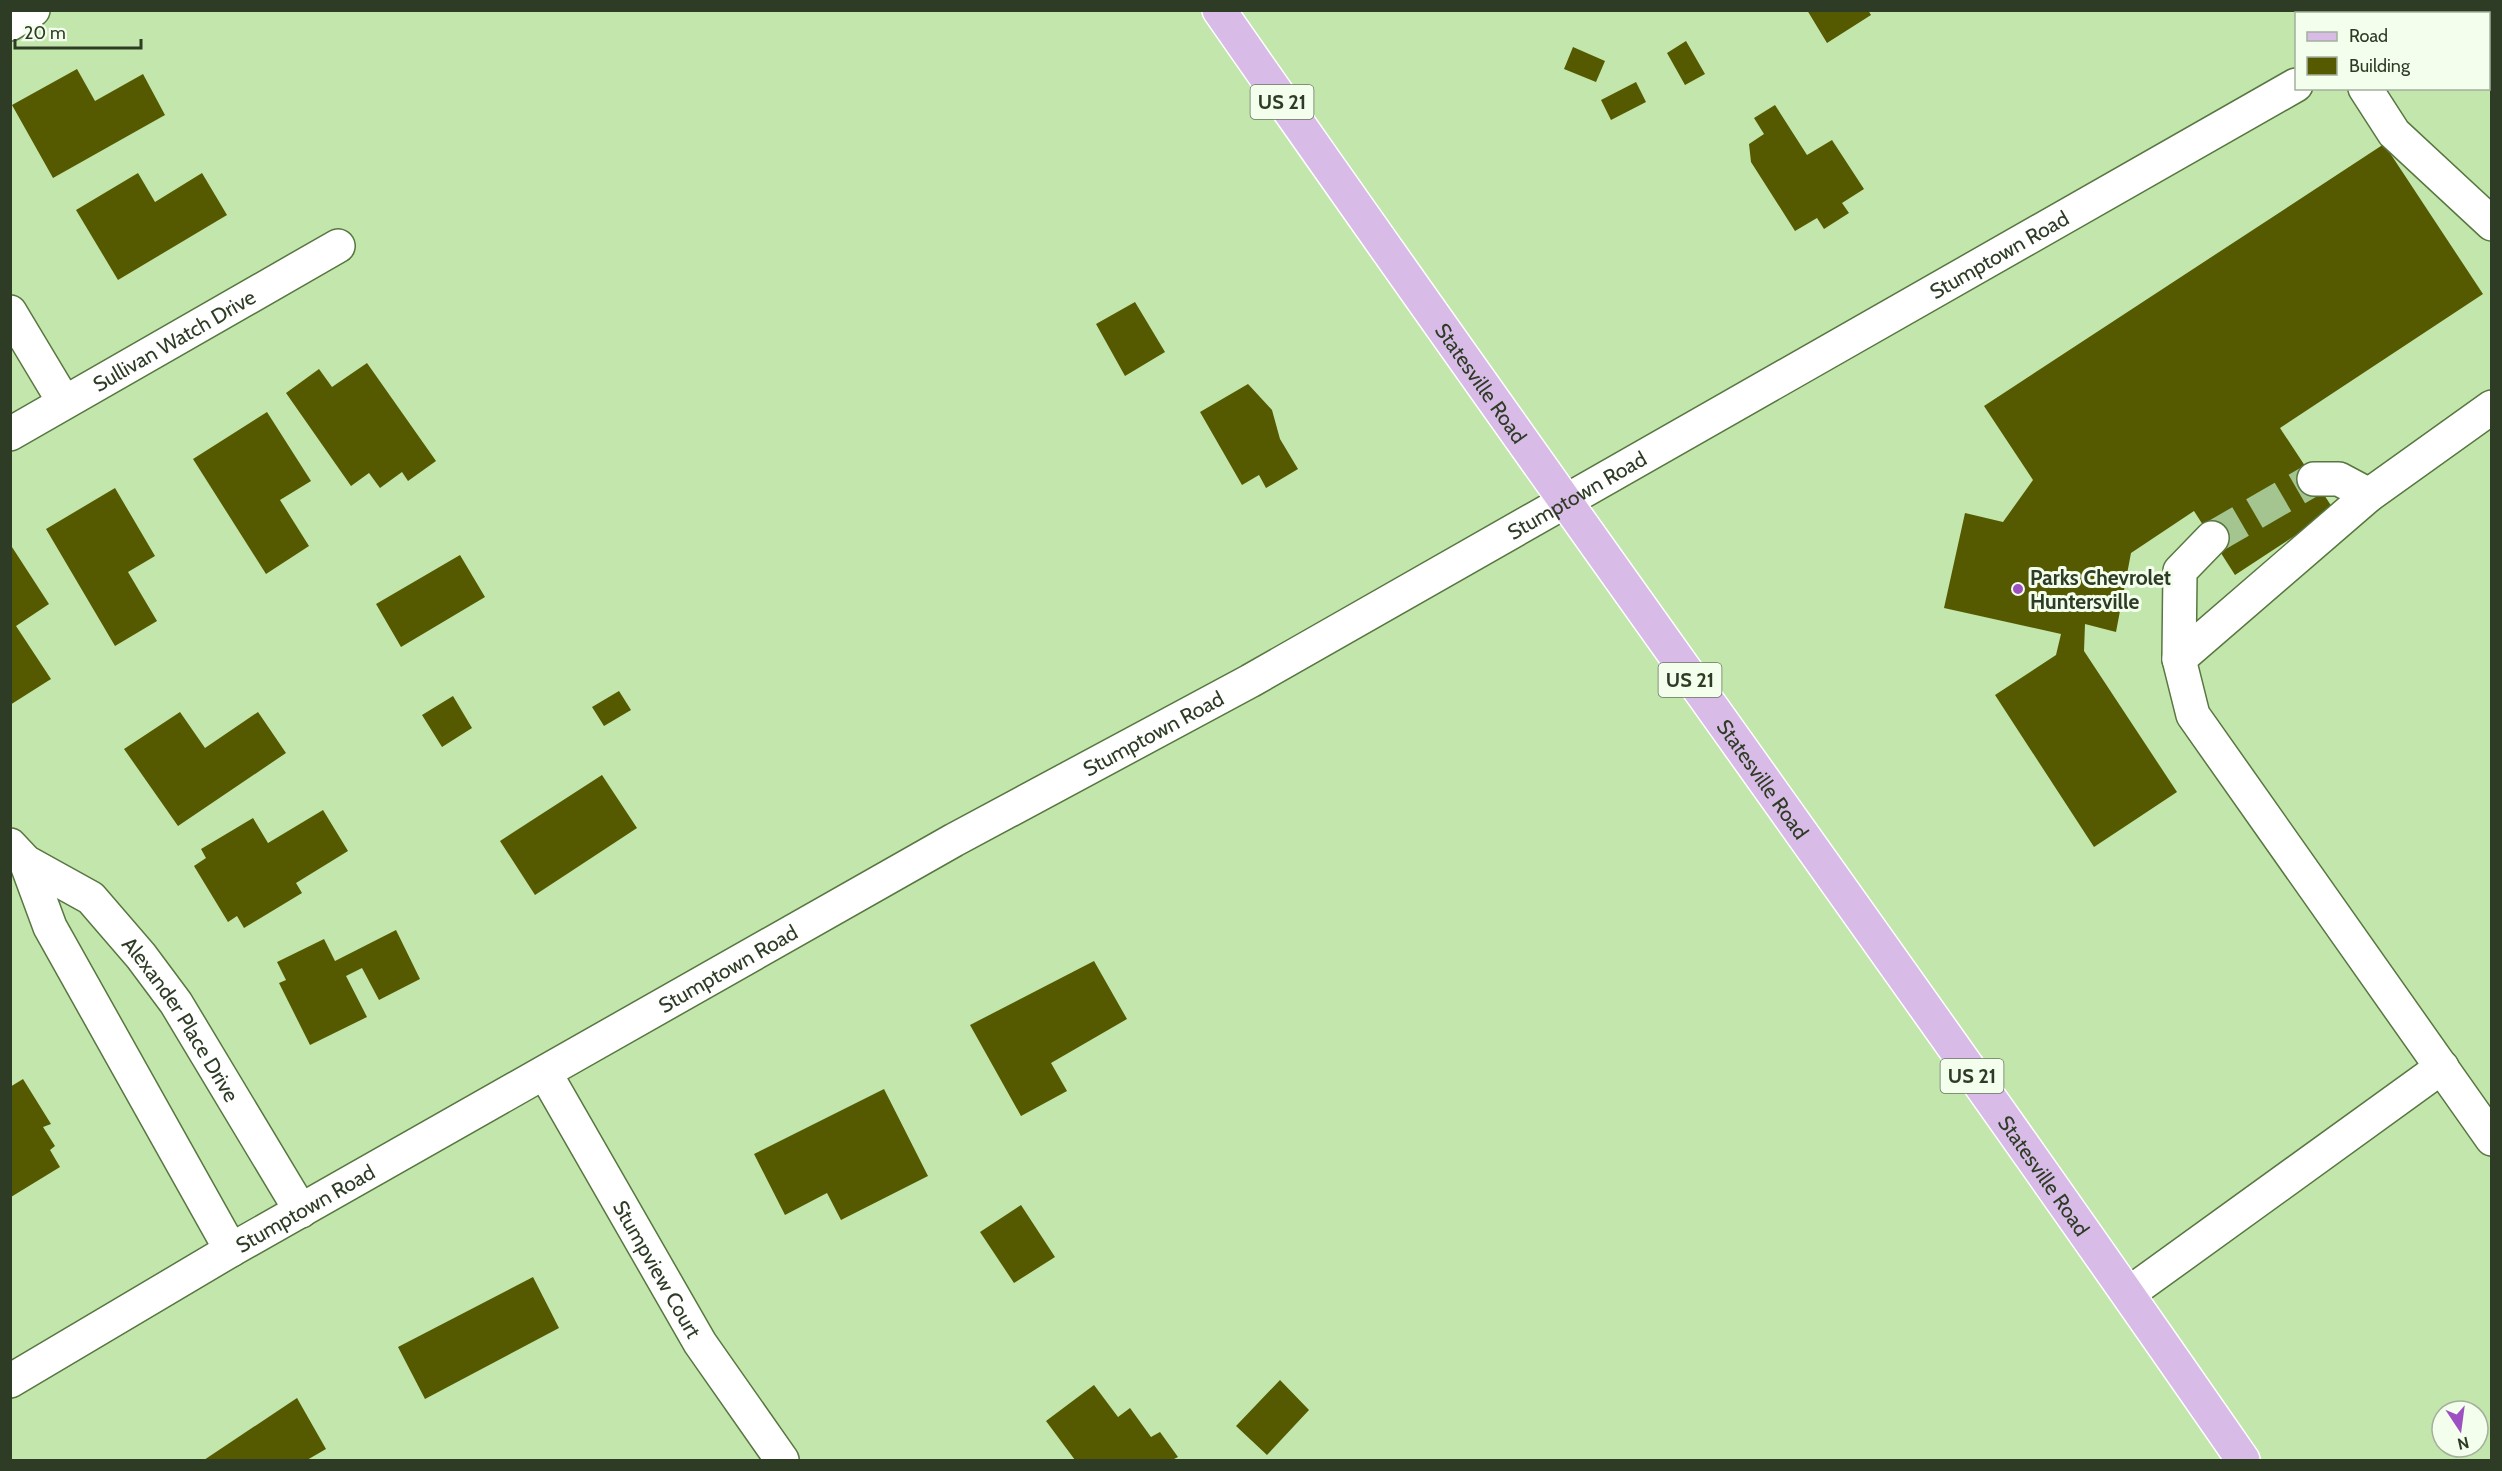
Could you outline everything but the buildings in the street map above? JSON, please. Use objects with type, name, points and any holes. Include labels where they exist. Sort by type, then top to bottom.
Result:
[{"type":"main road","name":"Statesville Road","points":[[1219,10],[1563,502],[2128,1294],[2243,1461]]},
{"type":"street","points":[[10,24],[33,10]]},
{"type":"street","name":"Stumptown Road","points":[[10,1381],[231,1250],[954,840],[1250,681],[2295,86]]},
{"type":"street","points":[[2366,90],[2394,134],[2492,224]]},
{"type":"street","name":"Sullivan Watch Drive","points":[[10,434],[338,246]]},
{"type":"street","points":[[10,312],[64,402]]},
{"type":"street","points":[[2179,659],[2369,495],[2492,407]]},
{"type":"street","points":[[2314,479],[2339,479],[2369,495]]},
{"type":"street","points":[[2212,538],[2181,571],[2179,659],[2193,715],[2492,1139]]},
{"type":"street","name":"Alexander Place Drive","points":[[18,854],[91,898],[141,956],[176,1003],[301,1211]]},
{"type":"street","name":"Alexander Place Drive","points":[[18,854],[50,927],[231,1250]]},
{"type":"street","points":[[2128,1294],[2442,1067]]},
{"type":"street","name":"Stumpview Court","points":[[544,1073],[694,1334],[782,1461]]},
{"type":"tunnel","points":[[2212,538],[2314,479]]},
{"type":"place","name":"Parks Chevrolet Huntersville","points":[[2018,589]]}]
